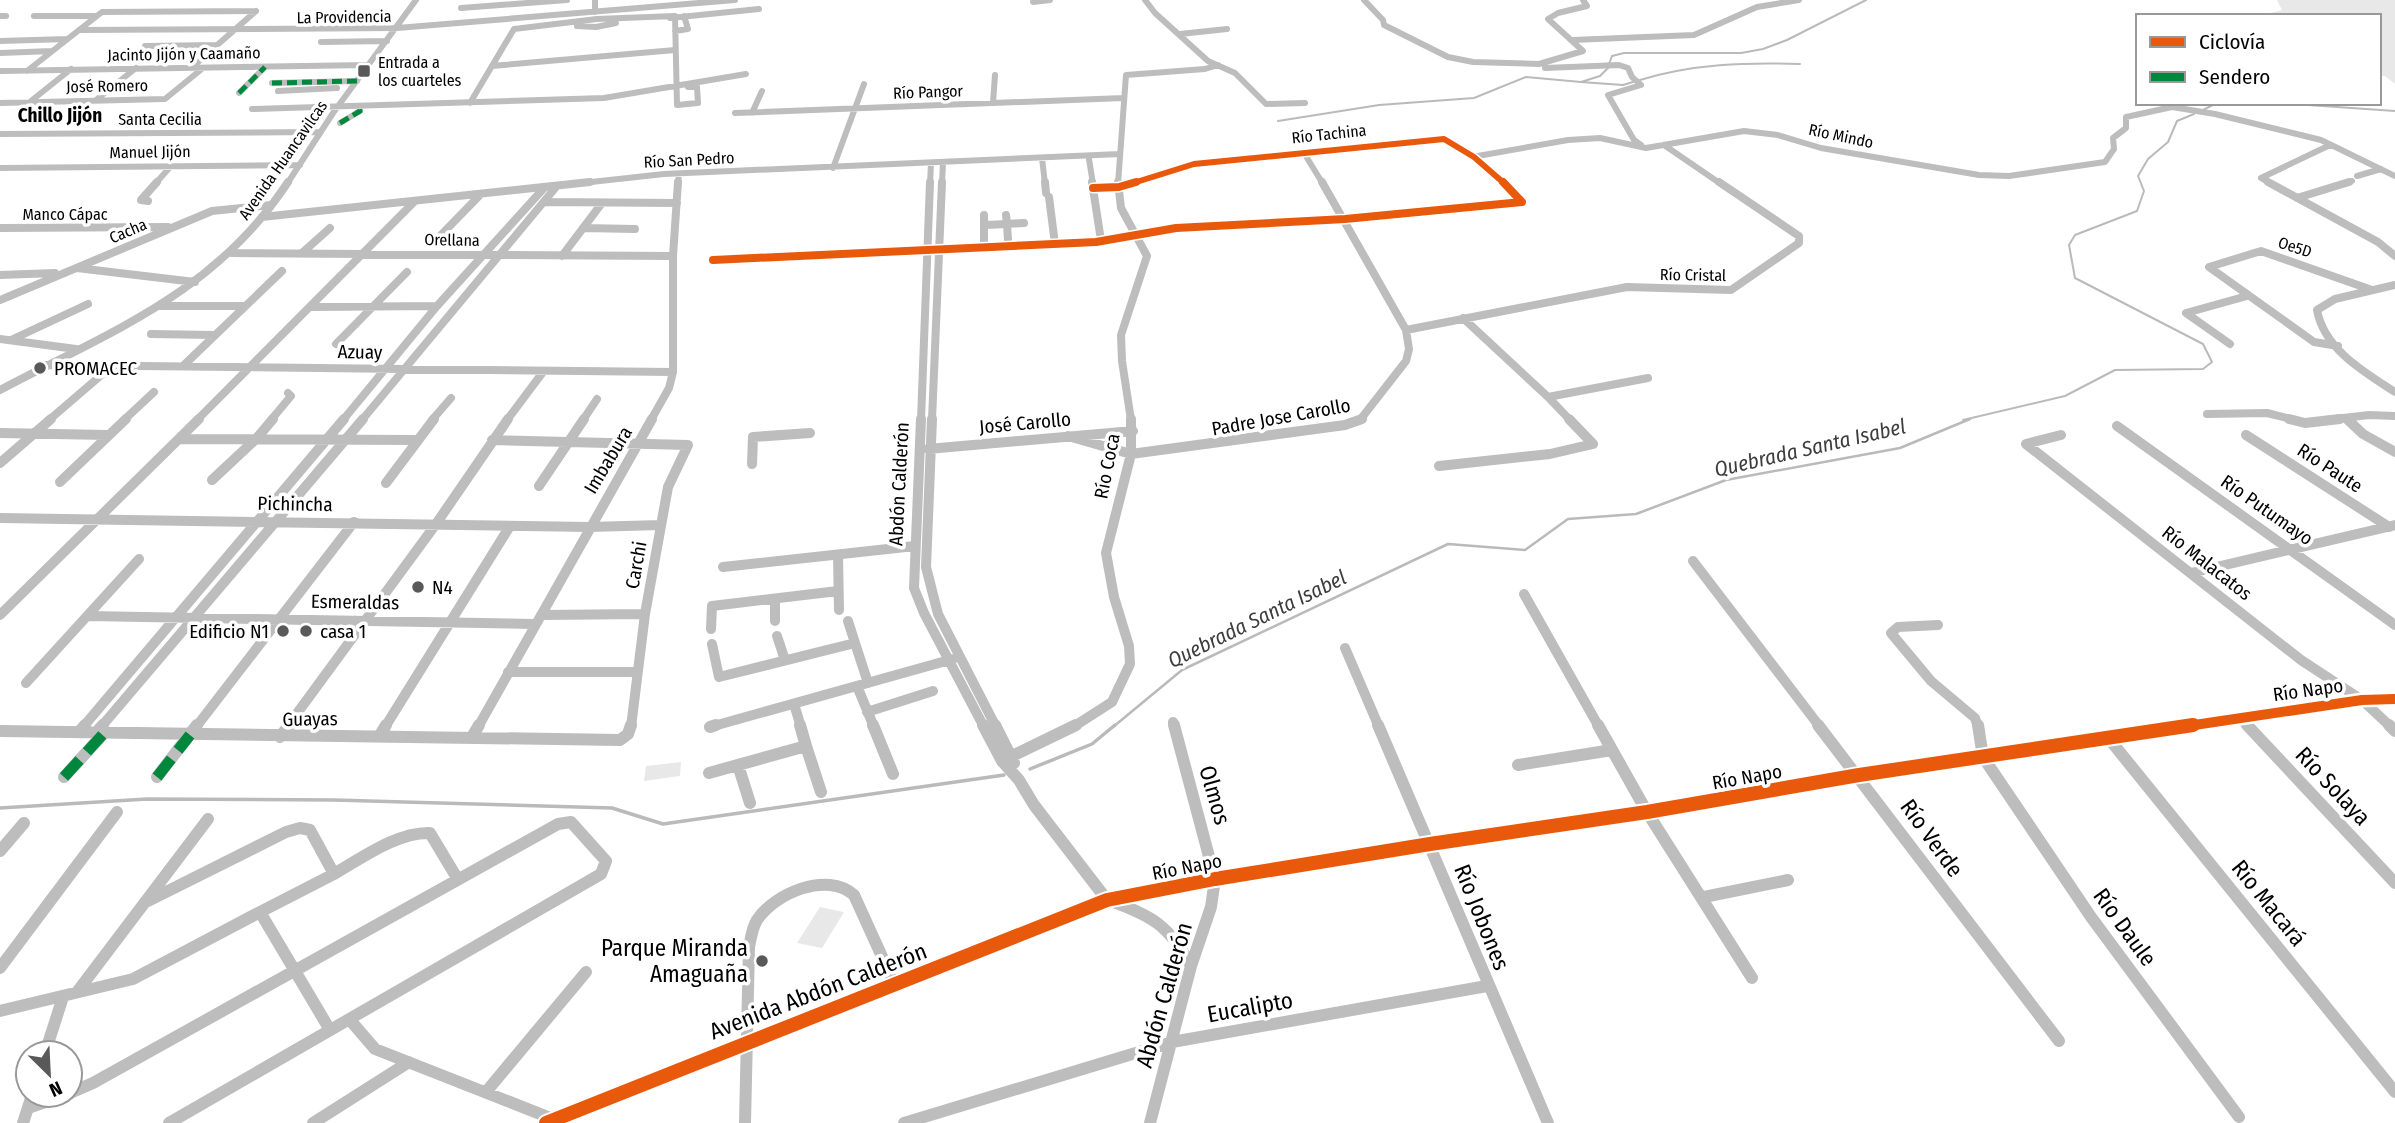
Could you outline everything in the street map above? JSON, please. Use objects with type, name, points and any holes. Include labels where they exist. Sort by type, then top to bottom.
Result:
[{"type":"street","name":"Avenida Huancavilcas","points":[[0,390],[158,306],[232,253],[271,205],[336,108],[416,0]]},
{"type":"street","points":[[452,24],[466,0]]},
{"type":"street","points":[[461,8],[567,0]]},
{"type":"street","points":[[595,0],[595,12]]},
{"type":"street","name":"La Providencia","points":[[79,30],[397,28],[735,0]]},
{"type":"street","points":[[1033,2],[1049,0]]},
{"type":"street","points":[[1144,0],[1208,61],[1235,73],[1268,105],[1304,103]]},
{"type":"street","points":[[1364,0],[1383,20],[1384,26],[1458,60],[1542,68],[1619,65],[1628,68],[1632,77],[1641,85],[1608,95],[1634,140],[1644,148]]},
{"type":"street","points":[[1570,0],[1585,2]]},
{"type":"street","points":[[1571,40],[1694,35],[1757,7],[1799,0]]},
{"type":"street","points":[[1514,65],[1554,61],[1583,51],[1548,19],[1585,2]]},
{"type":"street","points":[[470,103],[513,31],[583,24],[596,27],[609,22],[759,9]]},
{"type":"street","points":[[27,71],[107,11],[256,11],[191,68]]},
{"type":"street","points":[[34,16],[97,16]]},
{"type":"street","points":[[675,16],[675,87],[677,105],[698,103],[696,86],[675,87]]},
{"type":"street","points":[[674,31],[688,29],[684,16]]},
{"type":"street","points":[[1180,34],[1227,29]]},
{"type":"street","points":[[0,41],[68,39]]},
{"type":"street","points":[[321,43],[387,41]]},
{"type":"street","points":[[145,46],[218,45]]},
{"type":"street","points":[[492,66],[675,50]]},
{"type":"street","points":[[0,53],[52,51]]},
{"type":"street","name":"Jacinto Jijón y Caamaño","points":[[0,71],[368,65]]},
{"type":"street","name":"Río Coca","points":[[1002,761],[1065,732],[1112,702],[1130,664],[1129,646],[1114,597],[1106,553],[1131,454],[1133,431],[1122,361],[1121,335],[1147,256],[1146,248],[1134,234],[1120,205],[1123,98],[1127,74],[1206,69],[1218,65]]},
{"type":"street","points":[[239,93],[265,67]]},
{"type":"street","points":[[96,100],[136,68]]},
{"type":"street","name":"José Romero","points":[[0,103],[168,98],[203,68]]},
{"type":"street","points":[[31,102],[71,69]]},
{"type":"street","points":[[252,109],[604,98],[746,74]]},
{"type":"street","points":[[993,103],[995,75]]},
{"type":"street","points":[[272,83],[354,84]]},
{"type":"street","points":[[278,91],[354,84]]},
{"type":"street","points":[[833,168],[864,84]]},
{"type":"street","points":[[752,113],[762,91]]},
{"type":"street","name":"Río Pangor","points":[[735,113],[1123,98]]},
{"type":"street","points":[[340,123],[360,111],[359,107]]},
{"type":"street","name":"Río Mindo","points":[[1472,157],[1595,138],[1644,148],[1754,131],[1821,148],[1944,170],[2009,176],[2105,162],[2114,149],[2113,138],[2126,128],[2126,117],[2172,107],[2216,114],[2321,140],[2330,145]]},
{"type":"street","name":"Santa Cecilia","points":[[0,134],[320,132]]},
{"type":"street","name":"Río Tachina","points":[[1093,188],[1119,187],[1191,165],[1444,139],[1451,141],[1472,157],[1522,202],[1345,219]]},
{"type":"street","name":"Río Cristal","points":[[1406,330],[1627,287],[1731,290],[1799,243],[1799,236],[1790,229],[1664,145]]},
{"type":"street","points":[[2395,176],[2330,145],[2305,153],[2287,167],[2261,178],[2378,242],[2395,256]]},
{"type":"street","points":[[1304,153],[1345,219],[1406,330]]},
{"type":"street","name":"Río San Pedro","points":[[262,217],[679,174],[1120,154]]},
{"type":"street","points":[[1042,158],[1055,244]]},
{"type":"street","points":[[1089,159],[1100,234]]},
{"type":"street","name":"Abdón Calderón","points":[[943,162],[934,249],[914,588],[1012,758],[1019,780]]},
{"type":"street","name":"Abdón Calderón","points":[[931,163],[934,249],[932,448],[926,567],[954,658],[1002,761],[1019,780],[1034,805],[1107,900]]},
{"type":"street","name":"Manuel Jijón","points":[[0,168],[300,165]]},
{"type":"street","points":[[148,201],[141,200],[171,166]]},
{"type":"street","points":[[2297,198],[2381,169]]},
{"type":"street","name":"Imbabura","points":[[472,737],[669,388],[673,372],[673,256],[679,174]]},
{"type":"street","points":[[64,777],[193,618],[278,521],[402,368],[556,187]]},
{"type":"street","points":[[80,732],[260,521],[437,306],[544,188]]},
{"type":"street","points":[[440,236],[481,195]]},
{"type":"street","points":[[0,615],[312,307],[414,202]]},
{"type":"street","points":[[545,202],[677,202]]},
{"type":"street","points":[[562,256],[603,203]]},
{"type":"street","name":"Cacha","points":[[0,300],[221,209],[271,205]]},
{"type":"street","points":[[984,215],[984,247]]},
{"type":"street","points":[[1006,215],[1008,240]]},
{"type":"street","points":[[713,260],[1055,244],[1113,240],[1175,228],[1345,219]]},
{"type":"street","points":[[986,225],[1024,223]]},
{"type":"street","name":"Manco Cápac","points":[[0,228],[172,227]]},
{"type":"street","points":[[302,253],[330,228]]},
{"type":"street","points":[[583,228],[635,229]]},
{"type":"street","name":"Oe5D","points":[[2247,296],[2209,267],[2261,251],[2372,290]]},
{"type":"street","name":"Orellana","points":[[232,253],[673,256]]},
{"type":"street","points":[[76,268],[195,282]]},
{"type":"street","points":[[183,366],[282,271]]},
{"type":"street","points":[[336,344],[407,272]]},
{"type":"street","points":[[0,275],[64,273]]},
{"type":"street","points":[[2395,285],[2327,302],[2317,310],[2320,327],[2355,367],[2395,392]]},
{"type":"street","points":[[2230,344],[2186,313],[2247,296],[2314,342],[2338,346]]},
{"type":"street","points":[[11,340],[88,304]]},
{"type":"street","points":[[158,306],[244,306]]},
{"type":"street","points":[[312,307],[437,306]]},
{"type":"street","points":[[1439,466],[1550,454],[1593,444],[1548,397],[1463,318]]},
{"type":"street","name":"Padre Jose Carollo","points":[[1068,436],[1131,454],[1358,422],[1406,361],[1409,349],[1406,330]]},
{"type":"street","points":[[152,334],[214,335]]},
{"type":"street","points":[[0,339],[76,349]]},
{"type":"street","name":"Azuay","points":[[46,365],[673,372]]},
{"type":"street","points":[[0,463],[113,365]]},
{"type":"street","points":[[280,737],[361,620],[436,524],[492,440],[543,372]]},
{"type":"street","points":[[1548,397],[1648,378]]},
{"type":"street","points":[[60,482],[153,392]]},
{"type":"street","points":[[212,480],[256,439],[291,396],[288,393]]},
{"type":"street","points":[[386,483],[416,440],[452,398]]},
{"type":"street","points":[[539,486],[597,399]]},
{"type":"street","points":[[2207,414],[2267,413],[2305,423],[2395,416]]},
{"type":"street","points":[[2346,418],[2363,433]]},
{"type":"street","points":[[2328,420],[2363,433],[2395,452]]},
{"type":"street","name":"Río Putumayo","points":[[2117,426],[2395,625]]},
{"type":"street","name":"José Carollo","points":[[921,449],[1133,431]]},
{"type":"street","points":[[0,433],[108,435]]},
{"type":"street","points":[[752,464],[754,437],[810,433]]},
{"type":"street","name":"Río Malacatos","points":[[2061,435],[2026,444],[2301,660],[2362,700],[2395,731]]},
{"type":"street","name":"Río Paute","points":[[2245,435],[2393,528]]},
{"type":"street","points":[[179,439],[416,440]]},
{"type":"street","points":[[492,440],[640,442]]},
{"type":"street","name":"Carchi","points":[[620,740],[628,734],[631,726],[645,614],[668,487],[688,445],[640,442]]},
{"type":"street","name":"Pichincha","points":[[0,518],[589,527],[661,525]]},
{"type":"street","points":[[157,777],[354,523]]},
{"type":"street","points":[[380,735],[510,526]]},
{"type":"street","points":[[2191,573],[2393,528]]},
{"type":"street","points":[[723,567],[915,546]]},
{"type":"street","points":[[838,555],[839,610]]},
{"type":"street","points":[[26,683],[139,559]]},
{"type":"street","name":"Río Verde","points":[[1693,561],[1859,775],[2005,973],[2059,1041]]},
{"type":"street","points":[[710,629],[712,606],[838,591]]},
{"type":"street","points":[[1524,594],[1647,812],[1752,978]]},
{"type":"street","points":[[775,599],[775,621]]},
{"type":"street","points":[[538,620],[645,614]]},
{"type":"street","points":[[88,616],[193,618]]},
{"type":"street","name":"Esmeraldas","points":[[193,618],[450,622],[538,620]]},
{"type":"street","points":[[848,621],[855,643],[867,712],[893,774]]},
{"type":"street","points":[[1938,625],[1898,627],[1891,633],[1931,681],[1975,718],[1983,757]]},
{"type":"street","points":[[777,636],[785,660]]},
{"type":"street","points":[[712,644],[719,677],[855,643]]},
{"type":"street","name":"Río Jobones","points":[[1345,648],[1430,844],[1487,986],[1548,1123]]},
{"type":"street","points":[[710,727],[954,658]]},
{"type":"street","points":[[508,672],[637,673]]},
{"type":"street","points":[[867,712],[933,691]]},
{"type":"street","name":"Río Napo","points":[[1107,900],[1215,879],[1647,812],[1859,775],[2110,740],[2362,700],[2395,699]]},
{"type":"street","points":[[794,704],[821,792]]},
{"type":"street","name":"Río Solaya","points":[[2240,718],[2395,883]]},
{"type":"street","name":"Olmos","points":[[1172,722],[1215,879]]},
{"type":"street","name":"Guayas","points":[[0,731],[620,740]]},
{"type":"street","name":"Río Macará","points":[[2110,740],[2395,1092]]},
{"type":"street","points":[[709,773],[806,746]]},
{"type":"street","points":[[1518,765],[1612,750]]},
{"type":"street","name":"Río Daule","points":[[1983,757],[2091,917],[2239,1117]]},
{"type":"street","points":[[738,765],[750,803]]},
{"type":"street","points":[[0,968],[117,812]]},
{"type":"street","points":[[77,992],[208,819]]},
{"type":"street","points":[[84,1087],[457,878],[566,822],[571,822],[606,861],[601,874],[169,1123]]},
{"type":"street","points":[[0,851],[24,823]]},
{"type":"street","points":[[148,901],[286,832],[300,828],[313,833],[334,874]]},
{"type":"street","points":[[0,1011],[133,979],[411,835],[425,831],[430,833],[457,878]]},
{"type":"street","name":"Abdón Calderón","points":[[1150,1123],[1191,966],[1210,907],[1215,879]]},
{"type":"street","points":[[1703,897],[1788,880]]},
{"type":"street","points":[[745,1123],[749,947],[756,921],[774,902],[799,890],[826,884],[843,885],[854,895],[894,983]]},
{"type":"street","points":[[1107,900],[1154,917],[1177,939],[1191,966]]},
{"type":"street","name":"Avenida Abdón Calderón","points":[[550,1121],[1107,900]]},
{"type":"street","points":[[260,912],[330,1030]]},
{"type":"street","points":[[486,1092],[586,972]]},
{"type":"street","name":"Eucalipto","points":[[904,1123],[1172,1042],[1487,986]]},
{"type":"street","points":[[50,1039],[63,997]]},
{"type":"street","points":[[350,1020],[375,1049],[486,1092],[550,1121]]},
{"type":"street","points":[[313,1123],[409,1062]]},
{"type":"shaded area","points":[[2277,0],[2395,0],[2395,84],[2381,76],[2381,14],[2267,14],[2282,10]]},
{"type":"shaded area","points":[[681,762],[680,776],[644,781],[646,766]]},
{"type":"shaded area","points":[[820,907],[844,912],[822,948],[797,943]]},
{"type":"waterway","points":[[1609,64],[1612,56],[1624,53],[1741,53],[1763,49],[1787,40],[1866,0]]},
{"type":"waterway","points":[[1640,80],[1679,70],[1719,65],[1800,64]]},
{"type":"waterway","points":[[1581,82],[1600,76],[1609,67]]},
{"type":"waterway","points":[[1278,121],[1379,105],[1474,98],[1526,77],[1581,82]]},
{"type":"waterway","points":[[1581,82],[1623,85],[1633,82]]},
{"type":"waterway","points":[[2203,110],[2213,105]]},
{"type":"waterway","points":[[2309,105],[2395,111]]},
{"type":"waterway","name":"Quebrada Santa Isabel","points":[[1963,420],[2065,396],[2115,370],[2203,369],[2212,362],[2203,344],[2075,278],[2069,245],[2075,235],[2137,211],[2144,191],[2138,176],[2148,159],[2168,142],[2177,121],[2194,114]]},
{"type":"waterway","name":"Quebrada Santa Isabel","points":[[1113,727],[1182,670],[1448,544],[1525,550],[1568,519],[1636,514],[1726,480],[1900,448],[1970,419]]},
{"type":"waterway","name":"Quebrada Santa Isabel","points":[[1030,769],[1092,744],[1115,725]]},
{"type":"waterway","points":[[0,808],[147,799],[334,800],[612,808],[663,824],[1004,775]]},
{"type":"marked path","points":[[239,93],[265,67]]},
{"type":"marked path","points":[[272,83],[357,81]]},
{"type":"marked path","points":[[340,123],[360,111],[359,107]]},
{"type":"marked path","points":[[64,777],[105,732]]},
{"type":"marked path","points":[[157,777],[190,735]]},
{"type":"cycle path","points":[[713,260],[1096,242],[1176,228],[1345,219],[1522,202],[1486,166],[1462,148],[1444,139],[1194,164],[1119,187],[1093,188]]},
{"type":"cycle path","points":[[546,1123],[1107,900],[1215,879],[1647,812],[1859,775],[2362,700],[2395,699]]},
{"type":"place","name":"Entrada a los cuarteles","points":[[364,71]]},
{"type":"place","name":"PROMACEC","points":[[40,368]]},
{"type":"place","name":"N4","points":[[418,587]]},
{"type":"place","name":"Edificio N1","points":[[283,631]]},
{"type":"place","name":"casa 1","points":[[306,631]]},
{"type":"place","name":"Parque Miranda Amaguaña","points":[[762,961]]},
{"type":"district","name":"Chillo Jijón","points":[[60,115]]}]
